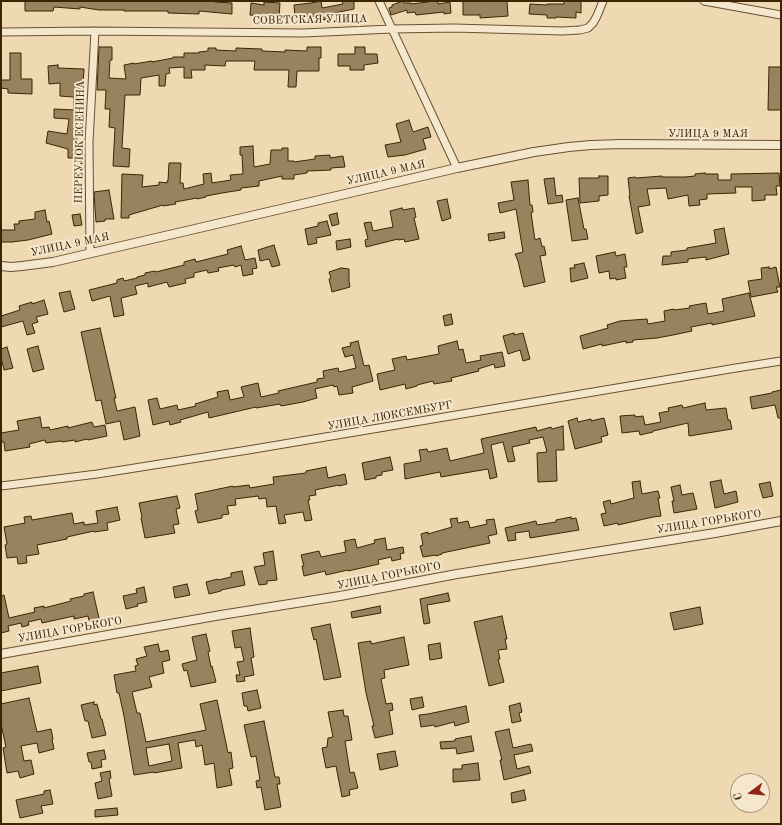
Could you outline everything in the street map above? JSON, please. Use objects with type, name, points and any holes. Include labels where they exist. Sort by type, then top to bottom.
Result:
[{"type":"street","points":[[379,1],[457,168]]},
{"type":"street","name":"СОВЕТСКАЯ УЛИЦА","points":[[1,32],[95,31],[303,33],[454,28],[580,30],[588,28],[593,23],[603,1]]},
{"type":"street","points":[[704,1],[781,15]]},
{"type":"street","name":"ПЕРЕУЛОК ЕСЕНИНА","points":[[90,253],[89,142],[95,31]]},
{"type":"street","name":"УЛИЦА 9 МАЯ","points":[[1,266],[11,267],[37,265],[457,168],[534,152],[591,145],[781,145]]},
{"type":"street","name":"УЛИЦА ЛЮКСЕМБУРГ","points":[[1,486],[97,474],[248,450],[781,361]]},
{"type":"street","name":"УЛИЦА ГОРЬКОГО","points":[[1,654],[221,615],[340,596],[457,574],[781,521]]},
{"type":"building","points":[[25,1],[215,1],[232,3],[232,14],[199,11],[199,14],[168,13],[168,11],[99,10],[80,7],[80,9],[54,7],[53,11],[25,11]]},
{"type":"building","points":[[321,1],[322,8],[343,4],[342,1],[354,1],[354,9],[329,14],[330,19],[321,20],[320,16],[295,18],[294,5]]},
{"type":"building","points":[[403,1],[404,3],[411,4],[428,1],[438,1],[438,4],[450,2],[451,13],[444,14],[444,12],[416,15],[415,12],[407,13],[407,10],[391,15],[389,8],[392,7],[392,5]]},
{"type":"building","points":[[463,1],[507,1],[508,16],[480,18],[480,15],[463,15]]},
{"type":"building","points":[[564,1],[581,1],[581,13],[576,12],[576,18],[547,18],[547,15],[529,14],[530,4],[564,4]]},
{"type":"building","points":[[264,2],[280,3],[279,18],[250,15],[251,3],[264,5]]},
{"type":"building","points":[[99,47],[112,47],[112,60],[110,60],[109,78],[126,79],[124,65],[152,62],[173,57],[184,57],[184,53],[199,53],[208,51],[208,48],[236,51],[236,48],[262,49],[262,51],[285,52],[285,50],[307,51],[307,47],[321,47],[321,58],[319,58],[319,71],[297,71],[296,87],[288,87],[289,70],[254,70],[255,61],[226,61],[225,66],[205,65],[205,70],[191,70],[192,78],[184,78],[184,67],[169,68],[170,73],[166,74],[165,86],[159,86],[159,75],[141,78],[140,95],[125,95],[122,148],[130,149],[129,167],[113,166],[115,128],[109,127],[110,109],[105,109],[106,90],[97,90]]},
{"type":"building","points":[[355,47],[365,47],[365,54],[377,54],[378,63],[364,65],[364,70],[350,70],[350,66],[338,66],[338,54],[355,54]]},
{"type":"building","points":[[10,53],[21,53],[21,79],[32,79],[32,94],[8,93],[8,89],[1,88],[1,80],[10,80]]},
{"type":"building","points":[[58,65],[58,68],[84,69],[81,120],[79,134],[77,134],[76,150],[79,150],[78,158],[68,158],[68,149],[46,143],[48,131],[67,134],[69,119],[54,118],[54,109],[74,110],[74,97],[60,96],[60,83],[49,84],[48,66]]},
{"type":"building","points":[[769,67],[781,67],[781,110],[768,110]]},
{"type":"building","points":[[409,120],[413,132],[428,127],[431,137],[423,139],[426,149],[405,155],[388,157],[385,145],[401,142],[396,124]]},
{"type":"building","points":[[253,146],[254,167],[270,164],[271,150],[282,150],[282,148],[288,148],[288,161],[294,162],[315,159],[315,156],[330,155],[330,158],[343,156],[345,167],[331,168],[331,170],[307,171],[307,173],[294,175],[294,179],[282,179],[282,176],[259,181],[259,186],[241,188],[241,190],[175,202],[176,204],[163,205],[129,215],[129,218],[121,218],[122,174],[143,175],[142,187],[159,185],[159,182],[167,183],[168,181],[169,163],[181,163],[180,183],[183,183],[184,189],[204,184],[203,174],[211,173],[212,183],[231,180],[230,175],[243,174],[240,147]]},
{"type":"building","points":[[705,173],[718,174],[718,180],[731,180],[731,174],[779,173],[780,186],[776,186],[777,195],[765,195],[765,200],[752,201],[752,187],[735,187],[736,193],[707,194],[707,199],[699,200],[700,205],[689,206],[688,195],[668,199],[666,188],[647,189],[650,205],[638,207],[643,232],[636,234],[629,196],[628,178],[662,176],[685,177]]},
{"type":"building","points":[[599,176],[608,176],[608,195],[599,196],[599,201],[580,203],[579,178],[599,178]]},
{"type":"building","points":[[554,178],[556,196],[562,195],[563,202],[548,204],[544,179]]},
{"type":"building","points":[[528,180],[530,205],[532,205],[533,212],[531,213],[535,240],[540,238],[546,255],[540,256],[545,282],[524,287],[515,254],[523,252],[516,209],[500,213],[498,203],[514,200],[511,182]]},
{"type":"building","points":[[109,190],[114,219],[105,219],[105,221],[96,222],[94,192]]},
{"type":"building","points":[[578,198],[584,229],[586,229],[588,239],[572,241],[566,200]]},
{"type":"building","points":[[447,199],[451,218],[442,221],[437,201]]},
{"type":"building","points":[[402,208],[403,210],[414,208],[416,217],[414,218],[419,239],[405,242],[404,239],[398,239],[366,247],[365,240],[368,239],[364,223],[371,222],[373,231],[393,227],[390,211]]},
{"type":"building","points":[[45,210],[47,222],[49,221],[52,234],[28,240],[1,242],[1,230],[15,230],[14,224],[19,224],[19,221],[35,219],[35,212]]},
{"type":"building","points":[[337,213],[339,224],[332,226],[329,215]]},
{"type":"building","points":[[80,214],[82,225],[74,226],[72,215]]},
{"type":"building","points":[[327,221],[331,235],[316,238],[317,243],[308,245],[305,229],[318,226],[318,223]]},
{"type":"building","points":[[724,228],[729,254],[706,260],[706,257],[688,259],[688,262],[662,265],[663,256],[671,256],[671,252],[716,243],[714,230]]},
{"type":"building","points":[[504,232],[505,238],[489,241],[488,234]]},
{"type":"building","points":[[350,239],[351,247],[337,250],[336,241]]},
{"type":"building","points":[[274,245],[280,265],[272,267],[269,259],[260,261],[258,250]]},
{"type":"building","points":[[241,246],[245,260],[255,258],[257,268],[252,269],[253,274],[243,276],[241,265],[235,267],[234,265],[218,268],[219,271],[208,273],[207,270],[194,273],[194,277],[185,279],[186,283],[169,287],[167,282],[148,287],[148,283],[135,286],[137,294],[121,298],[124,315],[114,317],[110,296],[92,301],[89,290],[117,283],[117,280],[123,278],[124,281],[145,275],[145,273],[156,272],[184,265],[184,262],[195,259],[196,262],[228,254],[227,250]]},
{"type":"building","points":[[615,252],[616,256],[625,254],[627,267],[624,267],[626,278],[616,280],[616,278],[610,279],[609,271],[599,273],[596,256]]},
{"type":"building","points":[[584,263],[588,278],[571,282],[570,268],[575,268],[574,265]]},
{"type":"building","points":[[769,267],[769,269],[776,267],[780,287],[776,287],[778,292],[751,297],[748,281],[762,279],[761,268]]},
{"type":"building","points":[[341,268],[349,269],[350,287],[332,292],[329,272]]},
{"type":"building","points":[[70,291],[75,309],[64,312],[59,293]]},
{"type":"building","points":[[749,293],[755,316],[712,325],[712,323],[691,327],[692,331],[673,335],[633,340],[633,342],[626,343],[626,341],[602,346],[602,344],[583,349],[580,336],[608,328],[607,325],[620,321],[647,319],[648,324],[665,321],[664,311],[690,308],[689,306],[706,303],[708,314],[724,311],[722,299]]},
{"type":"building","points":[[44,300],[48,314],[36,317],[38,322],[32,324],[35,333],[27,335],[23,321],[1,327],[1,316],[20,310],[19,306]]},
{"type":"building","points":[[451,314],[453,324],[445,326],[443,316]]},
{"type":"building","points":[[100,328],[116,398],[114,398],[117,411],[135,407],[140,436],[124,440],[120,421],[106,424],[101,400],[96,401],[81,332]]},
{"type":"building","points":[[514,333],[514,335],[523,333],[530,359],[523,361],[520,350],[508,354],[503,336]]},
{"type":"building","points":[[358,341],[364,366],[369,365],[373,381],[352,387],[353,393],[339,395],[337,386],[334,387],[333,385],[315,389],[317,398],[303,402],[281,406],[280,404],[256,407],[209,418],[208,412],[180,420],[181,422],[170,425],[169,421],[153,425],[148,400],[157,398],[160,409],[177,405],[178,410],[196,406],[195,404],[218,397],[217,392],[228,390],[230,400],[244,397],[241,387],[258,383],[261,397],[279,393],[278,391],[317,382],[317,379],[324,378],[323,371],[338,368],[339,372],[356,368],[353,355],[345,357],[342,348],[351,346],[350,343]]},
{"type":"building","points":[[457,341],[459,350],[463,349],[466,363],[481,360],[480,356],[502,352],[505,366],[495,368],[494,364],[478,369],[479,371],[451,378],[452,381],[434,384],[433,381],[406,389],[405,384],[380,390],[377,374],[395,370],[392,359],[406,356],[407,360],[439,354],[438,346]]},
{"type":"building","points":[[38,346],[44,369],[33,372],[27,349]]},
{"type":"building","points":[[7,347],[13,368],[4,370],[1,358],[1,349]]},
{"type":"building","points":[[781,390],[781,418],[778,418],[775,405],[752,409],[750,397]]},
{"type":"building","points":[[705,403],[706,410],[726,408],[728,420],[730,420],[732,429],[689,436],[688,423],[640,435],[639,431],[622,433],[620,416],[643,416],[645,425],[661,422],[659,413],[669,411],[668,408],[682,405],[683,408]]},
{"type":"building","points":[[40,417],[42,428],[49,427],[50,430],[68,426],[68,428],[92,422],[94,427],[105,425],[107,436],[75,442],[75,440],[46,443],[45,440],[29,444],[30,447],[5,451],[4,442],[1,442],[1,433],[19,430],[17,421]]},
{"type":"building","points":[[577,418],[578,422],[604,418],[608,435],[601,437],[602,442],[575,449],[568,421]]},
{"type":"building","points":[[563,426],[564,450],[556,450],[557,481],[538,482],[537,453],[547,452],[543,437],[529,440],[530,443],[512,447],[515,461],[508,462],[503,442],[491,445],[497,477],[490,479],[488,469],[441,477],[440,472],[405,479],[404,464],[421,461],[419,450],[427,449],[428,452],[447,448],[450,461],[484,453],[481,439],[536,427],[537,431],[551,427],[552,429]]},
{"type":"building","points":[[390,457],[393,470],[382,472],[382,475],[376,476],[376,478],[365,480],[362,463]]},
{"type":"building","points":[[326,467],[328,478],[345,474],[347,484],[315,490],[316,495],[309,496],[310,500],[308,500],[312,520],[305,521],[303,512],[284,515],[286,523],[279,524],[276,506],[267,507],[266,498],[259,499],[258,496],[235,499],[236,505],[227,506],[229,514],[222,515],[222,518],[198,523],[195,511],[198,510],[195,494],[233,486],[249,485],[250,488],[274,484],[273,477],[306,473],[306,471]]},
{"type":"building","points":[[721,480],[724,494],[736,491],[738,502],[715,508],[710,482]]},
{"type":"building","points":[[640,481],[642,494],[658,491],[661,516],[618,525],[618,523],[604,526],[601,514],[606,513],[603,502],[610,500],[611,504],[634,498],[632,482]]},
{"type":"building","points":[[770,482],[773,496],[763,498],[759,484]]},
{"type":"building","points":[[680,485],[682,495],[693,493],[697,509],[674,513],[672,501],[674,501],[671,487]]},
{"type":"building","points":[[177,496],[180,508],[176,509],[179,524],[173,525],[175,533],[145,538],[139,503]]},
{"type":"building","points":[[117,507],[120,520],[107,523],[108,530],[94,531],[67,537],[67,539],[37,545],[39,554],[26,556],[27,563],[18,564],[17,557],[7,558],[5,545],[7,544],[4,527],[25,523],[24,517],[31,516],[32,520],[72,513],[74,524],[84,522],[84,525],[98,523],[96,511]]},
{"type":"building","points":[[571,517],[571,519],[576,518],[579,530],[530,538],[529,531],[515,533],[516,540],[508,541],[505,528],[536,521],[537,525],[556,522],[556,520]]},
{"type":"building","points":[[457,518],[458,523],[468,521],[470,528],[487,524],[486,520],[494,519],[497,534],[488,536],[490,543],[442,553],[436,556],[423,557],[420,546],[423,545],[421,534],[428,532],[428,534],[452,527],[450,519]]},
{"type":"building","points":[[385,538],[387,550],[403,547],[404,553],[400,554],[401,559],[392,561],[391,557],[378,560],[379,564],[348,571],[326,575],[325,571],[304,576],[302,566],[304,566],[301,555],[319,551],[321,557],[346,552],[344,541],[355,539],[357,548],[375,543],[374,540]]},
{"type":"building","points":[[273,551],[277,580],[267,581],[267,584],[259,585],[254,567],[265,565],[263,553]]},
{"type":"building","points":[[242,571],[245,585],[209,594],[206,582],[231,577],[231,573]]},
{"type":"building","points":[[187,584],[190,595],[175,598],[173,587]]},
{"type":"building","points":[[144,587],[147,602],[137,604],[138,606],[126,609],[123,596],[137,593],[136,589]]},
{"type":"building","points":[[93,592],[99,618],[89,621],[88,616],[74,619],[74,616],[42,623],[41,619],[28,622],[29,625],[22,627],[21,623],[8,626],[9,631],[1,633],[1,596],[4,595],[9,618],[35,612],[34,608],[44,606],[44,608],[71,601],[70,599],[84,596],[84,594]]},
{"type":"building","points":[[448,593],[450,601],[427,605],[430,623],[424,624],[420,599]]},
{"type":"building","points":[[380,606],[381,613],[352,618],[351,612]]},
{"type":"building","points":[[700,607],[703,624],[674,630],[670,613]]},
{"type":"building","points":[[502,616],[507,639],[505,639],[507,649],[498,650],[500,659],[498,659],[504,682],[489,686],[474,622]]},
{"type":"building","points":[[330,624],[341,677],[324,680],[316,639],[314,640],[311,628]]},
{"type":"building","points":[[250,628],[254,657],[251,658],[254,675],[244,677],[245,681],[237,682],[236,675],[240,675],[237,662],[244,661],[241,647],[235,648],[232,631]]},
{"type":"building","points":[[206,634],[210,651],[208,652],[211,667],[212,666],[216,682],[191,687],[187,670],[184,671],[182,664],[197,660],[192,637]]},
{"type":"building","points":[[404,637],[409,665],[384,670],[385,678],[381,679],[386,704],[392,703],[393,710],[389,711],[393,734],[375,738],[358,643],[371,641],[371,644]]},
{"type":"building","points":[[440,643],[442,658],[430,660],[428,645]]},
{"type":"building","points":[[158,644],[160,652],[168,650],[170,660],[162,662],[164,673],[149,677],[152,687],[132,692],[137,713],[140,713],[146,742],[206,730],[200,704],[217,700],[228,753],[231,752],[233,768],[229,769],[232,785],[217,788],[214,763],[205,765],[202,745],[196,747],[195,740],[178,743],[182,768],[134,775],[124,716],[119,693],[117,693],[114,675],[136,671],[135,666],[138,665],[136,659],[147,656],[144,647]],"holes":[[[169,744],[172,761],[149,766],[146,748]]]},
{"type":"building","points":[[38,666],[41,683],[1,691],[1,673]]},
{"type":"building","points":[[257,690],[261,708],[248,711],[247,706],[244,706],[242,693]]},
{"type":"building","points":[[422,697],[424,707],[412,710],[410,699]]},
{"type":"building","points":[[29,698],[37,732],[51,729],[54,749],[39,753],[37,743],[21,746],[24,761],[31,760],[34,774],[20,778],[18,771],[7,773],[3,748],[6,747],[1,724],[1,704]]},
{"type":"building","points":[[94,702],[94,705],[97,704],[106,735],[92,738],[88,721],[85,721],[81,705]]},
{"type":"building","points":[[520,703],[522,712],[519,713],[521,721],[512,723],[509,706]]},
{"type":"building","points":[[466,706],[469,722],[455,726],[454,722],[435,727],[434,725],[421,727],[419,715]]},
{"type":"building","points":[[343,710],[344,716],[348,716],[352,740],[345,741],[350,773],[354,772],[358,788],[349,790],[350,795],[342,797],[336,766],[326,768],[322,748],[327,747],[328,738],[333,737],[328,712]]},
{"type":"building","points":[[264,721],[275,777],[279,777],[280,784],[277,784],[281,807],[265,810],[261,787],[257,788],[256,781],[260,780],[256,756],[251,757],[244,725]]},
{"type":"building","points":[[509,729],[513,748],[531,744],[533,751],[514,755],[517,769],[529,766],[531,773],[504,780],[500,760],[502,760],[495,732]]},
{"type":"building","points":[[471,736],[474,751],[457,754],[456,748],[441,749],[440,742],[455,741],[455,739]]},
{"type":"building","points":[[104,750],[106,759],[101,760],[102,767],[92,769],[87,753]]},
{"type":"building","points":[[395,751],[398,766],[380,770],[377,754]]},
{"type":"building","points":[[478,763],[480,780],[453,782],[453,769],[462,769],[462,765]]},
{"type":"building","points":[[110,771],[111,778],[109,779],[112,796],[98,799],[95,783],[102,781],[100,773]]},
{"type":"building","points":[[50,790],[53,804],[41,806],[43,813],[20,818],[16,800],[44,794],[44,791]]},
{"type":"building","points":[[524,790],[526,800],[512,803],[511,793]]},
{"type":"building","points":[[117,808],[118,815],[95,817],[95,810]]}]
